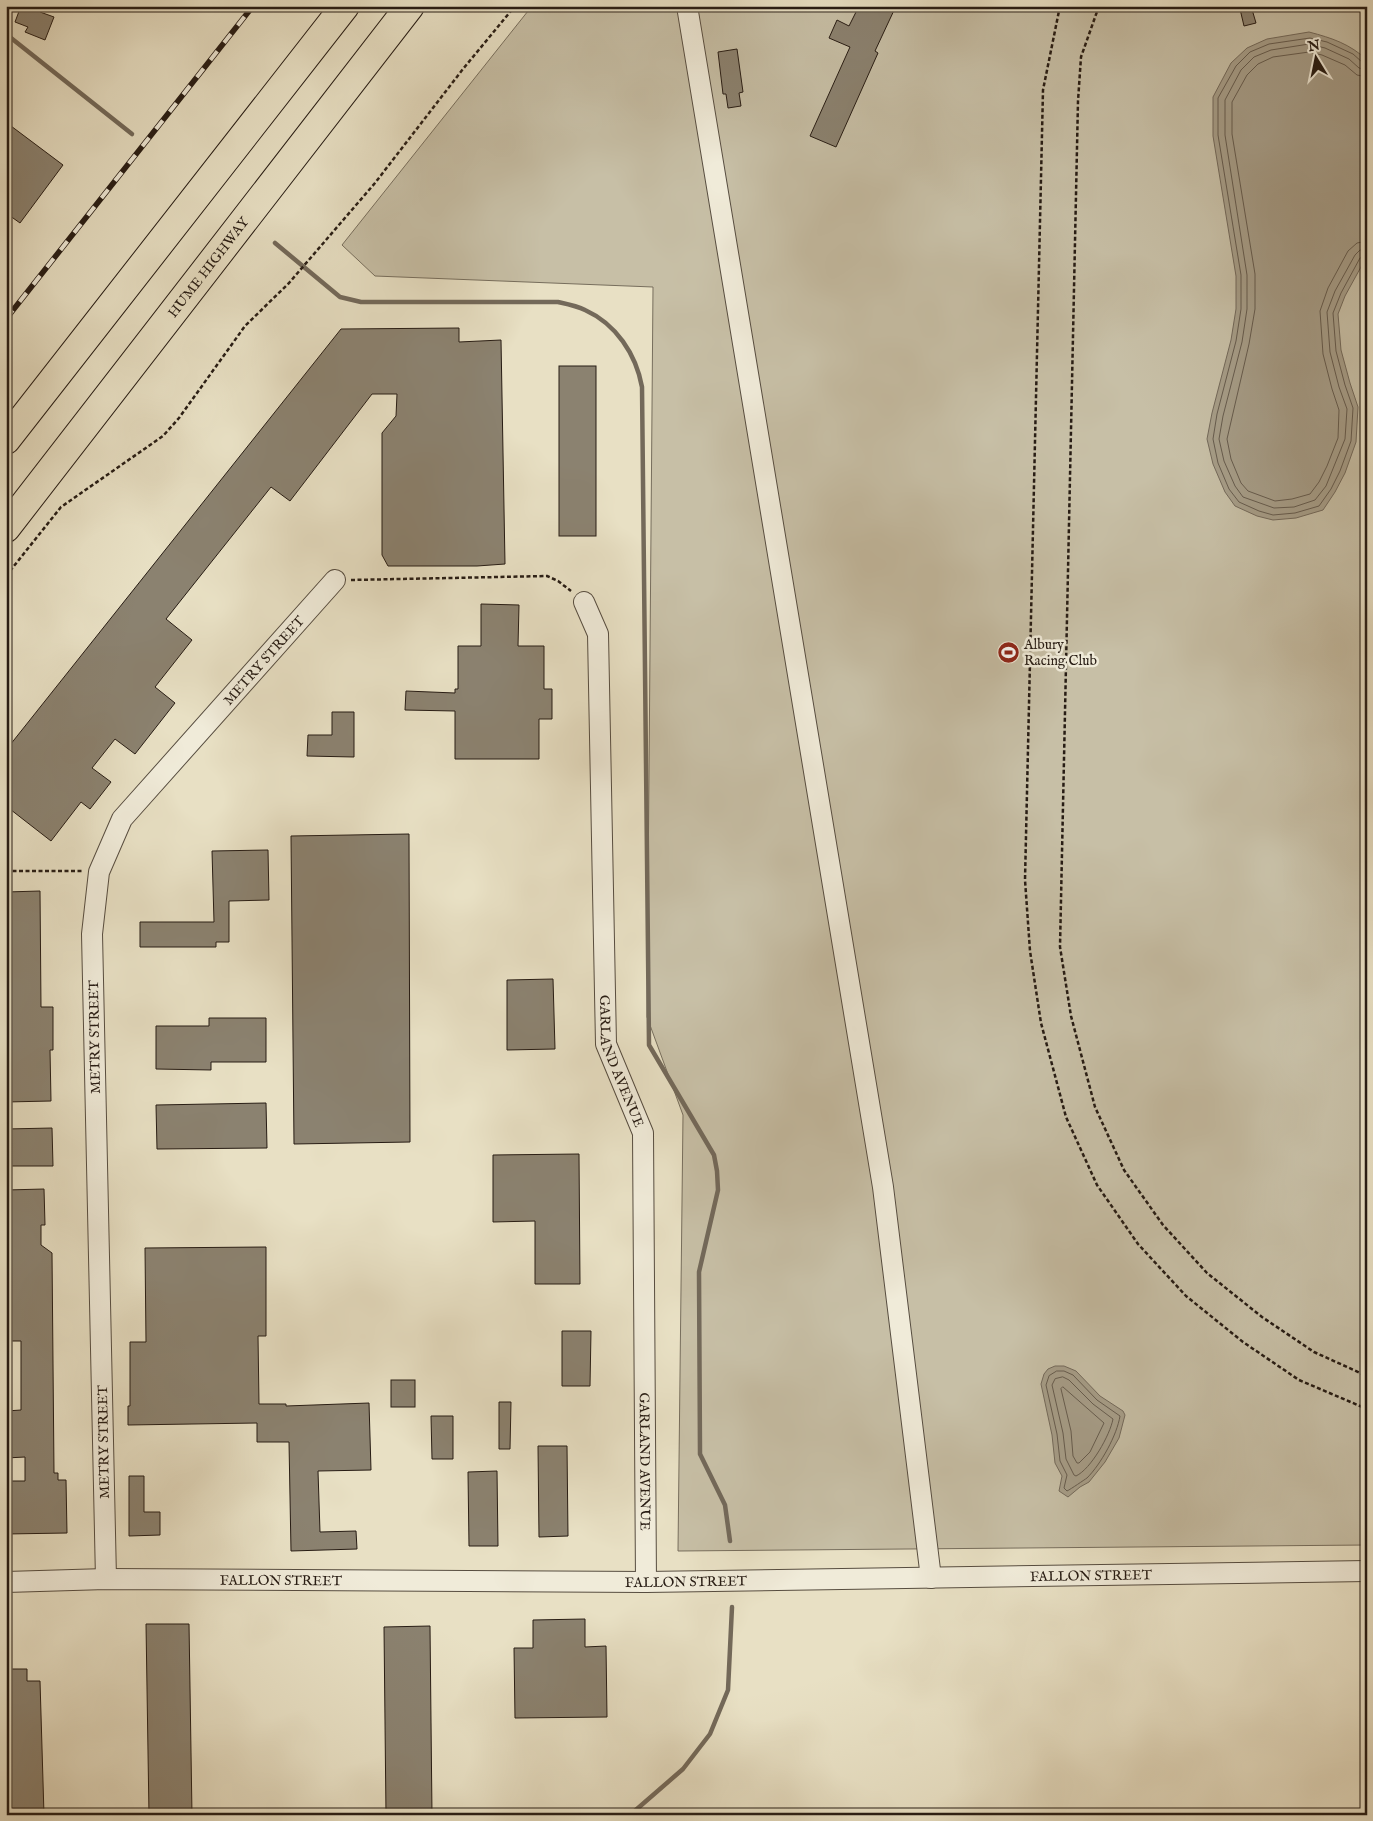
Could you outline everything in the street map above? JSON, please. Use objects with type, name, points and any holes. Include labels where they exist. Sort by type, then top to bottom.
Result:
[{"type":"highway","points":[[6,440],[345,6]]},
{"type":"highway","name":"HUME HIGHWAY","points":[[6,528],[410,6]]},
{"type":"street","points":[[687,6],[883,1187],[931,1578]]},
{"type":"street","name":"METRY STREET","points":[[106,1580],[92,934],[99,872],[122,819],[335,580]]},
{"type":"street","name":"GARLAND AVENUE","points":[[584,602],[598,634],[606,1044],[643,1134],[646,1582]]},
{"type":"street","name":"FALLON STREET","points":[[6,1582],[106,1580],[646,1582],[1367,1570]]},
{"type":"path","points":[[6,576],[61,507],[163,436],[179,418],[245,326],[289,283],[375,183],[463,69],[515,6]]},
{"type":"path","points":[[1060,6],[1043,90],[1025,870],[1030,951],[1041,1023],[1066,1117],[1097,1186],[1138,1244],[1186,1296],[1244,1342],[1299,1380],[1367,1409]]},
{"type":"path","points":[[1099,6],[1082,57],[1078,101],[1060,947],[1071,1016],[1095,1107],[1124,1170],[1163,1225],[1207,1273],[1262,1317],[1314,1352],[1367,1376]]},
{"type":"path","points":[[335,580],[547,576],[558,580],[584,602]]},
{"type":"path","points":[[6,871],[69,870]]},
{"type":"shaded area","name":"Albury Racing Club","points":[[532,6],[1367,6],[1367,1545],[678,1551],[683,1115],[647,1017],[653,287],[375,276],[342,245]]},
{"type":"water","points":[[1309,32],[1340,42],[1367,60],[1367,256],[1345,296],[1338,314],[1341,350],[1358,407],[1356,442],[1345,473],[1323,510],[1296,518],[1273,520],[1257,516],[1235,506],[1225,492],[1213,464],[1207,439],[1231,340],[1236,309],[1236,276],[1213,136],[1213,97],[1231,63],[1247,48],[1267,39]]},
{"type":"water","points":[[1055,1366],[1064,1366],[1076,1371],[1100,1396],[1123,1411],[1125,1415],[1119,1438],[1105,1462],[1089,1482],[1068,1497],[1059,1491],[1062,1476],[1055,1463],[1052,1435],[1041,1384],[1044,1374],[1048,1369]]},
{"type":"building","points":[[21,6],[42,6],[40,12],[54,17],[45,40],[25,32],[28,27],[15,22]]},
{"type":"building","points":[[859,6],[896,6],[875,51],[878,53],[836,147],[810,136],[850,47],[829,38],[837,20],[849,26]]},
{"type":"building","points":[[1251,6],[1256,23],[1244,26],[1240,9]]},
{"type":"building","points":[[737,49],[743,92],[739,93],[741,106],[728,108],[726,94],[723,94],[718,52]]},
{"type":"building","points":[[11,126],[63,165],[20,223],[6,213],[6,133]]},
{"type":"building","points":[[459,328],[459,342],[501,340],[505,564],[477,566],[388,566],[382,555],[382,433],[396,416],[397,394],[372,394],[290,501],[271,487],[166,619],[192,640],[155,687],[175,703],[135,754],[115,739],[92,768],[111,782],[90,809],[81,802],[51,841],[6,806],[6,750],[341,329]]},
{"type":"building","points":[[559,366],[596,366],[596,536],[559,536]]},
{"type":"building","points":[[481,604],[519,605],[518,646],[544,646],[544,689],[552,689],[552,719],[539,719],[539,759],[455,759],[455,711],[405,710],[406,691],[455,693],[455,689],[458,689],[458,646],[481,646]]},
{"type":"building","points":[[332,712],[354,712],[354,757],[307,756],[308,735],[332,735]]},
{"type":"building","points":[[409,834],[410,1142],[294,1144],[291,836]]},
{"type":"building","points":[[268,850],[269,900],[229,901],[229,942],[216,942],[216,947],[140,947],[140,922],[214,922],[212,851]]},
{"type":"building","points":[[40,891],[41,1007],[53,1007],[53,1050],[50,1050],[51,1101],[6,1102],[6,892]]},
{"type":"building","points":[[553,979],[555,1049],[507,1050],[507,980]]},
{"type":"building","points":[[209,1018],[266,1018],[266,1062],[211,1062],[211,1070],[156,1069],[156,1026],[209,1026]]},
{"type":"building","points":[[266,1103],[267,1148],[157,1149],[156,1105]]},
{"type":"building","points":[[52,1128],[53,1166],[6,1166],[6,1129]]},
{"type":"building","points":[[579,1154],[580,1284],[535,1284],[535,1221],[493,1222],[493,1155]]},
{"type":"building","points":[[44,1189],[45,1225],[41,1225],[41,1245],[52,1253],[54,1473],[58,1473],[58,1480],[66,1480],[67,1533],[6,1534],[6,1481],[25,1481],[25,1457],[6,1458],[6,1411],[21,1410],[21,1341],[6,1341],[6,1190]]},
{"type":"building","points":[[266,1247],[266,1336],[258,1336],[259,1404],[286,1404],[286,1406],[369,1403],[371,1470],[318,1471],[320,1532],[356,1531],[357,1549],[291,1551],[289,1442],[257,1442],[257,1423],[128,1425],[128,1406],[130,1406],[130,1342],[146,1342],[145,1248]]},
{"type":"building","points":[[562,1331],[591,1331],[590,1386],[562,1386]]},
{"type":"building","points":[[391,1380],[415,1380],[415,1407],[391,1407]]},
{"type":"building","points":[[499,1402],[511,1402],[510,1449],[499,1449]]},
{"type":"building","points":[[431,1416],[453,1416],[453,1459],[432,1459]]},
{"type":"building","points":[[538,1446],[567,1446],[568,1536],[539,1537]]},
{"type":"building","points":[[497,1471],[498,1546],[469,1546],[468,1472]]},
{"type":"building","points":[[129,1476],[144,1476],[144,1512],[160,1512],[160,1535],[129,1536]]},
{"type":"building","points":[[585,1619],[585,1647],[606,1646],[607,1717],[515,1718],[514,1648],[533,1648],[533,1620]]},
{"type":"building","points":[[146,1624],[189,1624],[192,1815],[149,1815]]},
{"type":"building","points":[[430,1626],[432,1815],[386,1815],[384,1627]]},
{"type":"building","points":[[6,1669],[27,1669],[27,1681],[40,1681],[44,1815],[6,1815]]},
{"type":"waterway","points":[[6,34],[132,134]]},
{"type":"waterway","points":[[275,243],[340,297],[361,302],[558,302],[579,307],[606,323],[623,341],[635,363],[642,387],[649,1045],[714,1155],[717,1171],[718,1190],[699,1272],[700,1454],[725,1505],[730,1541]]},
{"type":"waterway","points":[[630,1815],[683,1769],[710,1734],[728,1690],[732,1607]]},
{"type":"railway","points":[[6,319],[253,6]]},
{"type":"place","name":"Albury Racing Club","points":[[1008,652]]}]
